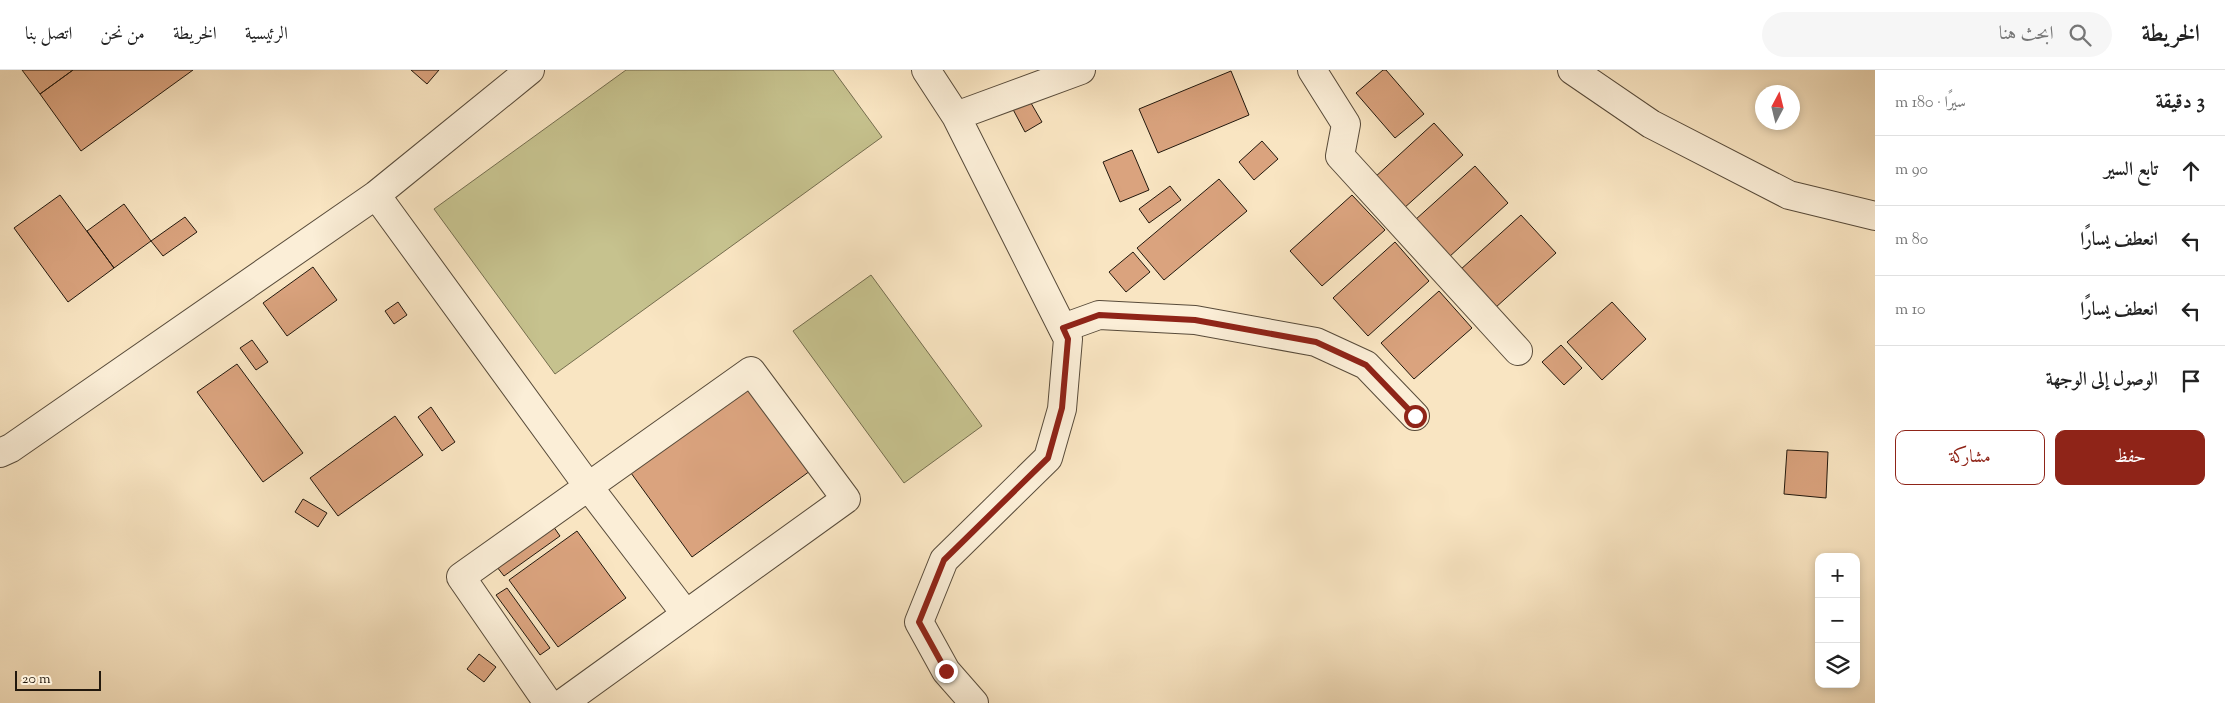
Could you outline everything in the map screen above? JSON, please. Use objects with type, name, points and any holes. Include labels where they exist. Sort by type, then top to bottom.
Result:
[{"type":"street","points":[[926,70],[956,116],[1068,339],[1062,408],[1048,458],[944,560],[919,622],[946,671],[974,703]]},
{"type":"street","points":[[956,116],[1081,70]]},
{"type":"street","points":[[1312,70],[1346,124],[1340,156],[1518,352]]},
{"type":"street","points":[[1572,70],[1651,124],[1789,195],[1875,216]]},
{"type":"street","points":[[0,453],[11,448],[376,195],[516,74]]},
{"type":"street","points":[[376,195],[588,486],[685,613]]},
{"type":"street","points":[[1063,328],[1099,315],[1195,320],[1316,342],[1366,365],[1415,416]]},
{"type":"street","points":[[548,703],[461,577],[751,371],[846,499],[685,613],[563,703]]},
{"type":"shaded area","points":[[626,70],[833,70],[882,137],[555,374],[434,209]]},
{"type":"shaded area","points":[[871,275],[982,426],[904,483],[793,331]]},
{"type":"building","points":[[22,70],[73,70],[40,94]]},
{"type":"building","points":[[73,70],[193,70],[81,151],[40,94]]},
{"type":"building","points":[[411,70],[439,70],[427,84]]},
{"type":"building","points":[[1383,70],[1386,70],[1424,114],[1395,138],[1356,93]]},
{"type":"building","points":[[1231,71],[1249,115],[1158,153],[1139,109]]},
{"type":"building","points":[[1024,91],[1042,122],[1025,132],[1008,100]]},
{"type":"building","points":[[1434,123],[1463,155],[1403,209],[1374,178]]},
{"type":"building","points":[[1262,141],[1278,159],[1254,180],[1239,162]]},
{"type":"building","points":[[1132,150],[1149,190],[1120,202],[1103,162]]},
{"type":"building","points":[[1475,166],[1508,203],[1448,258],[1415,220]]},
{"type":"building","points":[[1219,179],[1247,211],[1164,280],[1137,248]]},
{"type":"building","points":[[1170,186],[1181,200],[1149,223],[1139,209]]},
{"type":"building","points":[[60,195],[114,268],[68,302],[14,228]]},
{"type":"building","points":[[1352,195],[1385,230],[1322,286],[1290,251]]},
{"type":"building","points":[[124,204],[151,241],[114,268],[87,231]]},
{"type":"building","points":[[1521,215],[1556,253],[1495,308],[1460,270]]},
{"type":"building","points":[[185,217],[197,232],[163,256],[151,241]]},
{"type":"building","points":[[1395,242],[1429,281],[1368,336],[1333,298]]},
{"type":"building","points":[[1133,252],[1150,272],[1126,292],[1109,272]]},
{"type":"building","points":[[313,267],[337,300],[287,336],[263,303]]},
{"type":"building","points":[[1439,291],[1472,328],[1414,379],[1381,343]]},
{"type":"building","points":[[398,302],[407,315],[394,324],[385,311]]},
{"type":"building","points":[[1612,302],[1646,339],[1602,380],[1567,342]]},
{"type":"building","points":[[252,340],[268,362],[256,370],[240,348]]},
{"type":"building","points":[[1561,345],[1582,368],[1564,385],[1542,362]]},
{"type":"building","points":[[237,364],[303,453],[263,482],[197,392]]},
{"type":"building","points":[[749,387],[810,471],[692,557],[631,473]]},
{"type":"building","points":[[431,407],[455,442],[442,451],[418,417]]},
{"type":"building","points":[[395,416],[423,455],[338,516],[310,478]]},
{"type":"building","points":[[1787,450],[1828,452],[1826,498],[1784,494]]},
{"type":"building","points":[[303,499],[327,513],[318,527],[295,512]]},
{"type":"building","points":[[553,526],[560,536],[504,576],[497,567]]},
{"type":"building","points":[[577,531],[626,598],[558,647],[509,580]]},
{"type":"building","points":[[507,588],[550,648],[540,655],[496,595]]},
{"type":"building","points":[[479,654],[496,667],[484,682],[467,669]]},
{"type":"route","points":[[946,671],[919,622],[944,560],[1048,458],[1062,408],[1068,339],[1063,328],[1099,315],[1195,320],[1316,342],[1366,365],[1415,416]]}]
